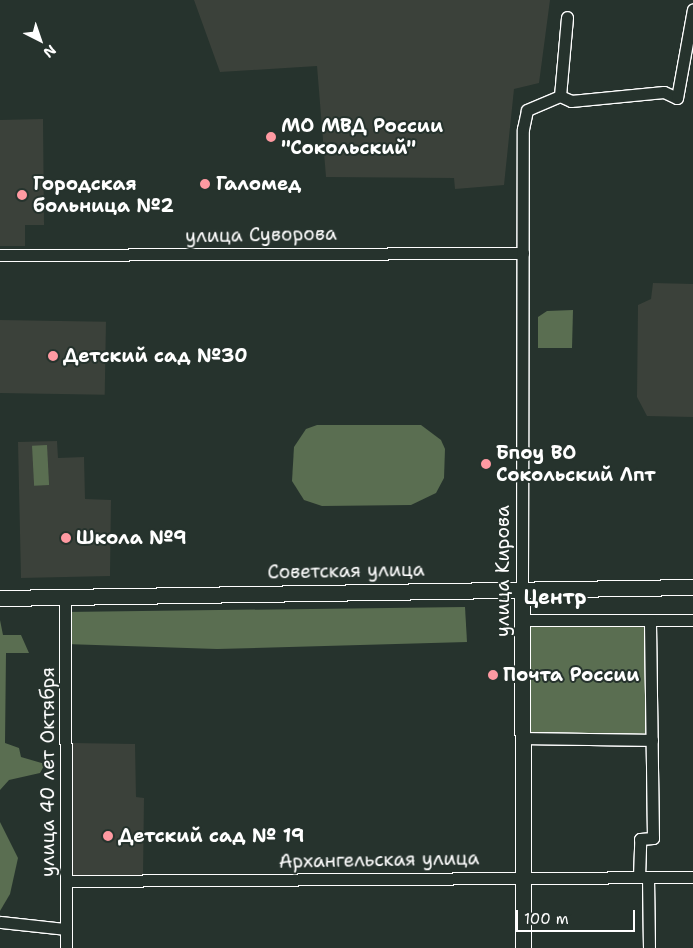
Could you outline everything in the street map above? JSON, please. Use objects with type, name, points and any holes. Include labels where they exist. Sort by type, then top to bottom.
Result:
[{"type":"main road","name":"Советская улица","points":[[0,598],[522,588],[693,587]]},
{"type":"main road","name":"улица Кирова","points":[[522,588],[525,738],[523,948]]},
{"type":"street","points":[[567,16],[560,96],[571,100],[664,92],[677,98],[693,9]]},
{"type":"street","name":"улица Кирова","points":[[522,588],[524,117],[533,105],[560,96]]},
{"type":"street","name":"улица Суворова","points":[[0,255],[523,252]]},
{"type":"street","name":"улица 40 лет Октября","points":[[65,596],[66,948]]},
{"type":"street","points":[[522,620],[693,620]]},
{"type":"street","points":[[649,948],[640,839],[653,838],[650,620]]},
{"type":"street","points":[[525,738],[652,740]]},
{"type":"street","name":"Архангельская улица","points":[[66,881],[524,876],[693,877]]},
{"type":"street","points":[[0,922],[66,929]]},
{"type":"shaded area","points":[[194,0],[550,0],[539,83],[514,89],[504,185],[455,189],[454,178],[326,177],[317,66],[220,72]]},
{"type":"shaded area","name":"Городская больница №2","points":[[43,119],[44,225],[25,225],[25,246],[0,246],[0,120]]},
{"type":"shaded area","points":[[653,283],[693,284],[693,417],[647,416],[637,397],[638,305],[651,299]]},
{"type":"shaded area","name":"Детский сад №30","points":[[0,320],[106,322],[105,395],[0,393]]},
{"type":"shaded area","name":"Школа №9","points":[[57,441],[58,458],[84,457],[85,499],[111,500],[110,576],[21,578],[18,442]]},
{"type":"shaded area","name":"Детский сад № 19","points":[[72,743],[135,744],[136,797],[144,798],[143,875],[73,876]]},
{"type":"green space","points":[[573,310],[572,348],[538,348],[538,317],[547,311]]},
{"type":"green space","points":[[317,425],[421,425],[441,440],[445,449],[444,478],[436,493],[411,505],[322,506],[304,500],[292,481],[294,447],[306,429]]},
{"type":"green space","points":[[47,445],[49,485],[34,486],[32,446]]},
{"type":"green space","points":[[465,607],[467,642],[217,649],[65,644],[65,612]]},
{"type":"green space","points":[[0,620],[3,635],[21,635],[29,653],[6,653],[5,743],[19,748],[21,757],[45,764],[40,773],[9,780],[0,790]]},
{"type":"green space","points":[[527,625],[647,625],[647,734],[527,734]]},
{"type":"green space","points":[[0,822],[18,858],[10,894],[0,911]]},
{"type":"place","name":"МО МВД России \"Сокольский\"","points":[[271,137]]},
{"type":"place","name":"Галомед","points":[[205,184]]},
{"type":"place","name":"Городская больница №2","points":[[22,195]]},
{"type":"place","name":"Детский сад №30","points":[[53,356]]},
{"type":"place","name":"Бпоу ВО Сокольский Лпт","points":[[486,464]]},
{"type":"place","name":"Школа №9","points":[[66,538]]},
{"type":"place","name":"Почта России","points":[[493,675]]},
{"type":"place","name":"Детский сад № 19","points":[[108,836]]},
{"type":"district","name":"Центр","points":[[555,597]]}]
